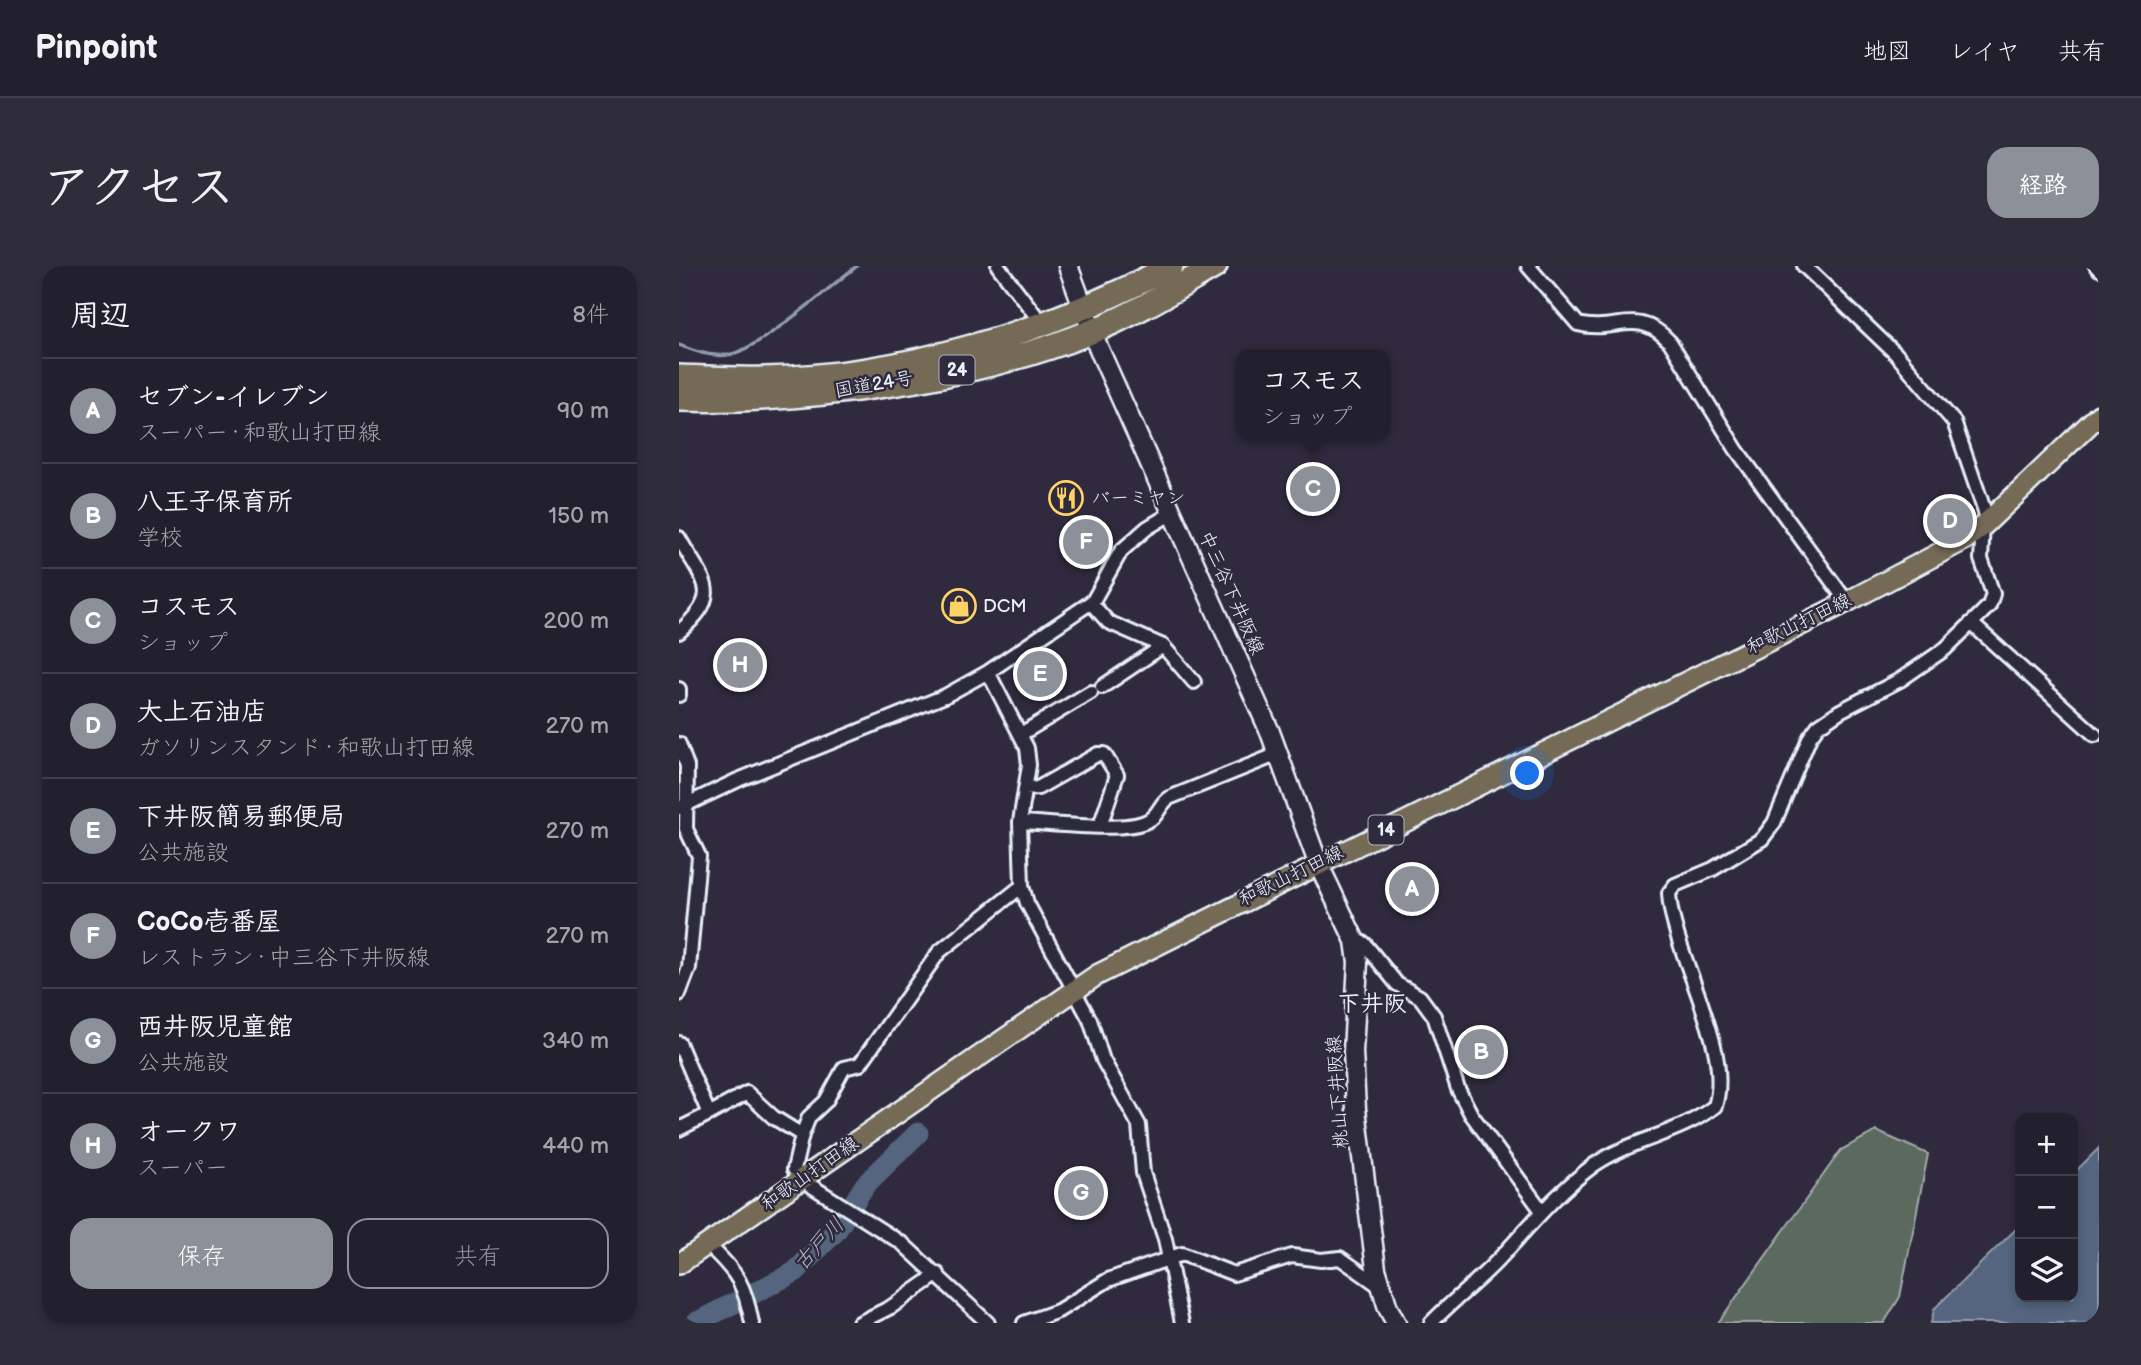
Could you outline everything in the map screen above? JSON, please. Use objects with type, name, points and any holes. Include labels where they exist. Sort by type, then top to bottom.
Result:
[{"type":"highway","name":"国道24号","points":[[679,377],[766,379],[829,374],[932,358],[1043,325],[1086,308],[1171,266]]},
{"type":"highway","name":"国道24号","points":[[679,399],[832,393],[1000,361],[1094,331],[1215,266]]},
{"type":"main road","name":"中三谷下井阪線","points":[[1067,266],[1171,513],[1278,754],[1318,863]]},
{"type":"main road","name":"和歌山打田線","points":[[679,1264],[709,1246],[1097,975],[1936,556],[1986,524],[2099,415]]},
{"type":"main road","name":"桃山下井阪線","points":[[1318,863],[1355,941],[1357,962],[1353,1052],[1356,1109],[1381,1287],[1396,1323]]},
{"type":"street","points":[[998,266],[1043,325]]},
{"type":"street","points":[[1528,266],[1578,324],[1587,326],[1642,321],[1657,328],[1670,342],[1735,449],[1847,602]]},
{"type":"street","points":[[1431,1323],[1495,1263],[1542,1211],[1595,1165],[1621,1150],[1668,1133],[1714,1106],[1720,1089],[1714,1056],[1700,996],[1680,943],[1669,893],[1675,885],[1713,869],[1762,839],[1774,823],[1810,737],[1818,726],[1840,711],[1900,680],[1945,649],[1989,606],[1993,594],[1981,559],[1986,524],[1954,422],[1896,354],[1804,266]]},
{"type":"street","points":[[683,806],[945,696],[988,672],[1091,603],[1122,551],[1147,528],[1171,513]]},
{"type":"street","points":[[679,538],[708,588],[706,602],[694,619],[679,632]]},
{"type":"street","points":[[1091,603],[1108,622],[1163,646],[1193,682]]},
{"type":"street","points":[[1971,623],[2095,735]]},
{"type":"street","points":[[1021,734],[1163,646]]},
{"type":"street","points":[[988,672],[1021,734],[1028,757],[1020,822],[1022,886],[1027,903],[1090,1020],[1103,1060],[1139,1125],[1143,1173],[1160,1220],[1182,1323]]},
{"type":"street","points":[[679,689],[679,695]]},
{"type":"street","points":[[679,744],[687,766],[683,806],[686,830],[699,856],[699,882],[689,968],[679,994]]},
{"type":"street","points":[[1025,789],[1038,788],[1098,754],[1104,754],[1117,775],[1100,826]]},
{"type":"street","points":[[1020,822],[1100,826],[1142,824],[1156,816],[1163,802],[1169,798],[1278,754]]},
{"type":"street","points":[[988,1323],[938,1274],[862,1216],[802,1180],[795,1169],[801,1135],[809,1117],[827,1101],[844,1068],[860,1064],[939,952],[1022,886]]},
{"type":"street","points":[[1355,941],[1364,943],[1397,984],[1420,997],[1434,1016],[1458,1089],[1471,1114],[1542,1211]]},
{"type":"street","points":[[679,1043],[709,1114]]},
{"type":"street","points":[[679,1129],[747,1093],[773,1117],[801,1135]]},
{"type":"street","points":[[709,1246],[732,1267],[746,1291],[752,1323]]},
{"type":"street","points":[[1024,1323],[1058,1311],[1108,1280],[1182,1254],[1234,1274],[1292,1256],[1321,1260],[1340,1258],[1381,1287]]},
{"type":"street","points":[[859,1323],[891,1307],[938,1274]]},
{"type":"green space","points":[[1876,1131],[1928,1154],[1900,1297],[1884,1323],[1718,1323],[1841,1150]]},
{"type":"water","points":[[2099,1148],[2099,1323],[1931,1323],[1934,1309],[2015,1230],[2015,1302],[2078,1302],[2078,1169]]},
{"type":"waterway","points":[[679,345],[714,355],[740,351],[774,331],[857,266]]},
{"type":"waterway","name":"古戸川","points":[[695,1323],[795,1272],[836,1231],[865,1185],[918,1133]]},
{"type":"place","name":"コスモス","points":[[1313,489]]},
{"type":"place","name":"バーミヤン","points":[[1066,498]]},
{"type":"place","name":"大上石油店","points":[[1950,521]]},
{"type":"place","name":"CoCo壱番屋","points":[[1086,542]]},
{"type":"place","name":"DCM","points":[[959,606]]},
{"type":"place","name":"オークワ","points":[[740,665]]},
{"type":"place","name":"下井阪簡易郵便局","points":[[1040,674]]},
{"type":"place","name":"セブン-イレブン","points":[[1412,889]]},
{"type":"place","name":"八王子保育所","points":[[1481,1052]]},
{"type":"place","name":"西井阪児童館","points":[[1081,1193]]},
{"type":"district","name":"下井阪","points":[[1372,1004]]}]
